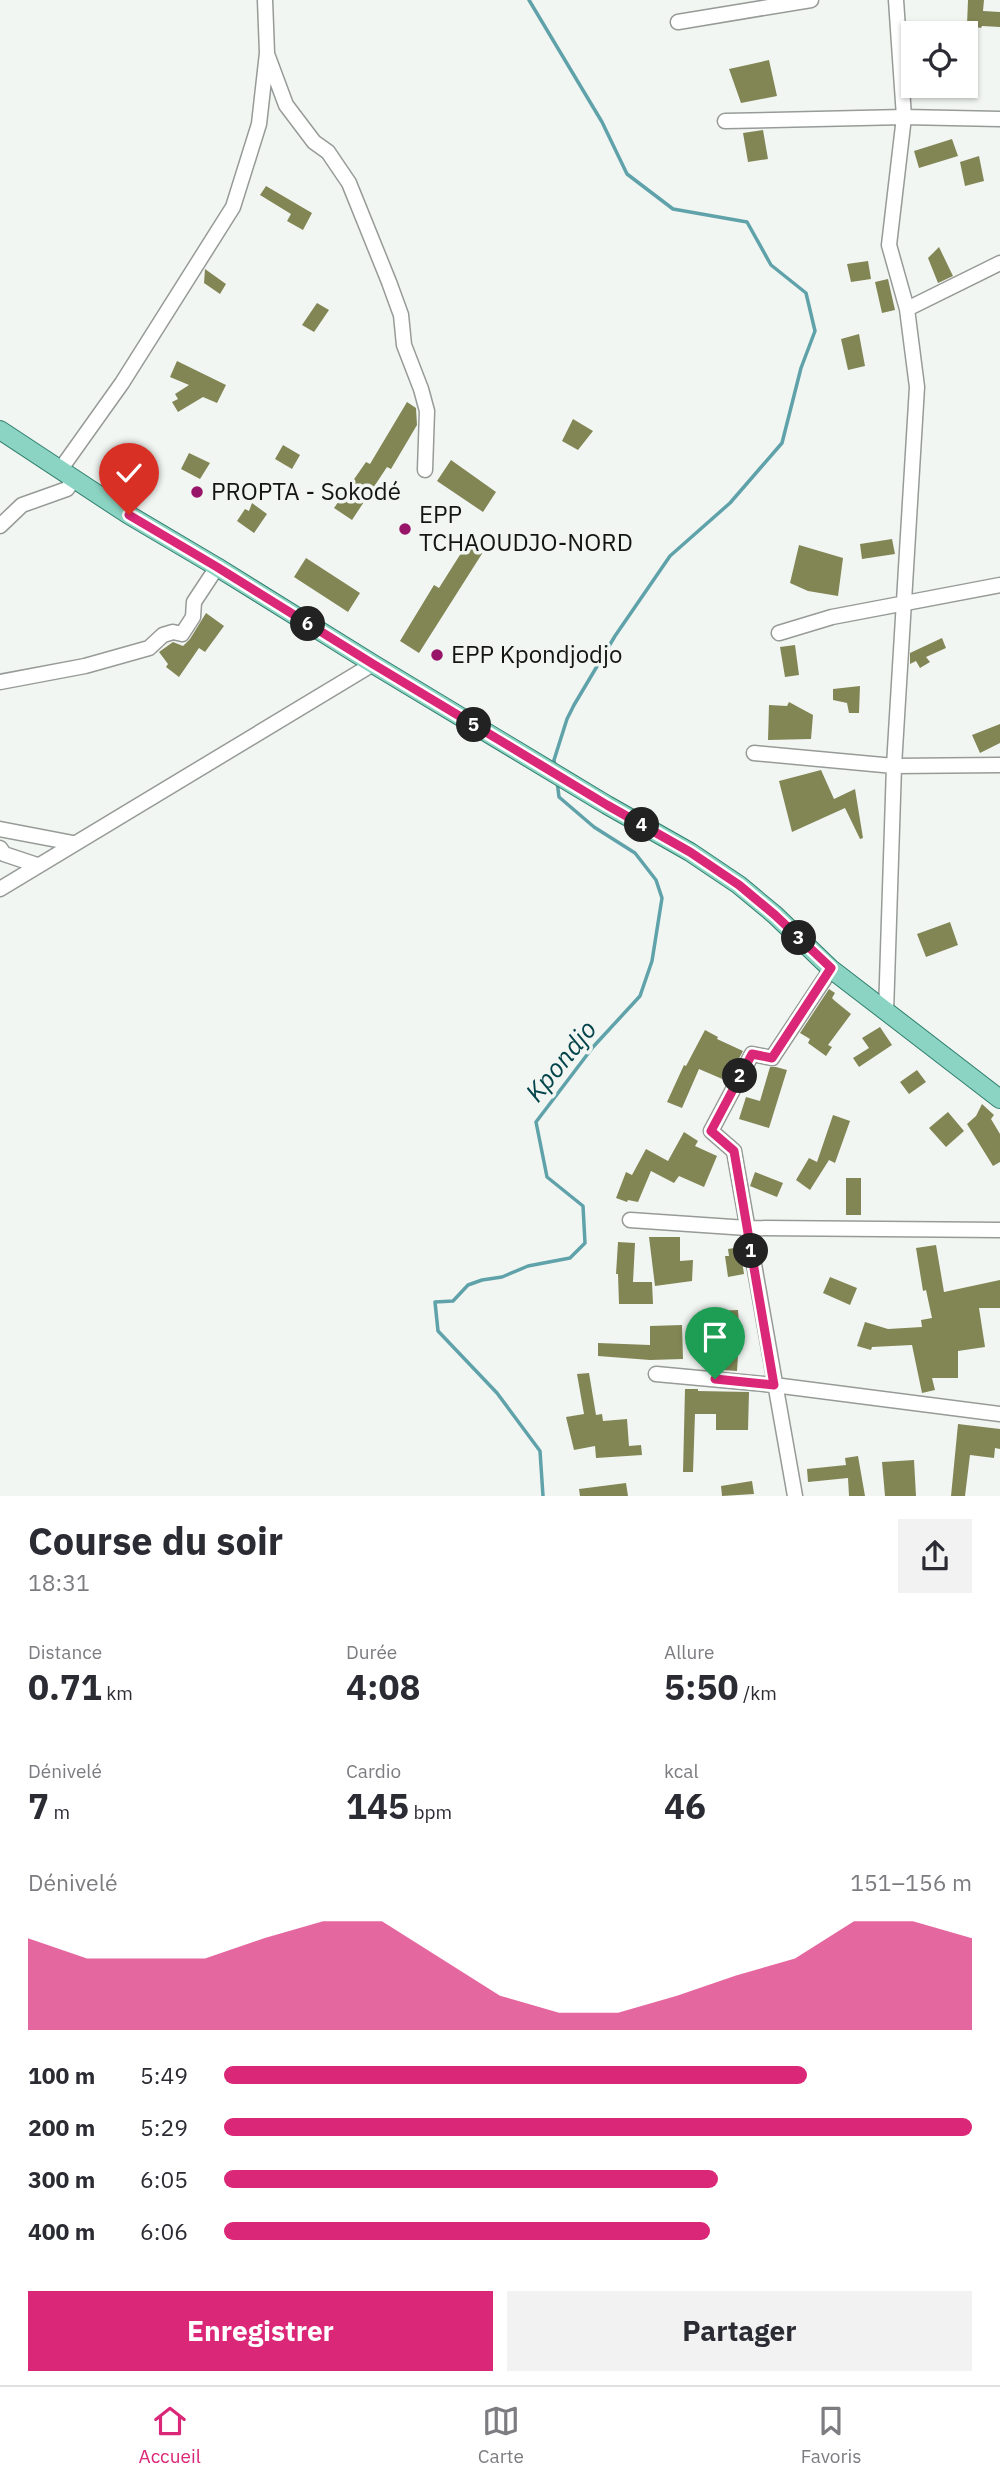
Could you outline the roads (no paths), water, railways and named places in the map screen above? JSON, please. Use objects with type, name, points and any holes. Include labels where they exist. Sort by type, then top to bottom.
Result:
[{"type":"main road","points":[[0,430],[129,515],[517,751],[690,852],[739,885],[831,968],[1000,1099]]},
{"type":"street","points":[[0,526],[22,505],[67,489],[67,475],[233,207],[259,124],[267,53],[265,0]]},
{"type":"street","points":[[678,22],[792,1],[811,0]]},
{"type":"street","points":[[886,1012],[894,766],[917,387],[907,309],[889,245],[904,117],[896,0]]},
{"type":"street","points":[[267,53],[286,105],[314,142],[328,152],[349,183],[389,282],[401,315],[404,345],[421,389],[426,411],[425,470]]},
{"type":"street","points":[[725,121],[904,117],[1000,119]]},
{"type":"street","points":[[907,309],[1000,263]]},
{"type":"street","points":[[0,682],[98,662],[149,648],[163,635],[173,632],[181,634],[193,617],[194,602],[217,567]]},
{"type":"street","points":[[779,634],[832,617],[1000,585]]},
{"type":"street","points":[[0,889],[373,664]]},
{"type":"street","points":[[754,753],[894,766],[1000,765]]},
{"type":"street","points":[[0,829],[73,843]]},
{"type":"street","points":[[0,848],[4,854],[37,865]]},
{"type":"street","points":[[795,1496],[734,1151],[711,1131],[752,1054],[772,1058],[831,968]]},
{"type":"street","points":[[631,1220],[747,1228],[1000,1230]]},
{"type":"street","points":[[656,1374],[774,1385],[1000,1414]]},
{"type":"waterway","points":[[529,0],[602,122],[627,174],[673,209],[747,222],[771,265],[806,293],[815,331],[801,368],[782,443],[730,503],[670,556],[615,636],[574,705],[554,760],[555,767]]},
{"type":"waterway","name":"Kpondjo","points":[[543,1496],[540,1451],[497,1393],[438,1331],[435,1302],[453,1301],[468,1285],[482,1280],[502,1277],[528,1266],[570,1258],[585,1243],[583,1206],[547,1177],[536,1122],[593,1047],[640,996],[652,961],[662,898],[656,880],[635,853],[594,827],[559,797],[557,781]]},
{"type":"place","name":"PROPTA - Sokodé","points":[[197,492]]},
{"type":"place","name":"EPP TCHAOUDJO-NORD","points":[[405,529]]},
{"type":"place","name":"EPP Kpondjodjo","points":[[437,655]]}]
